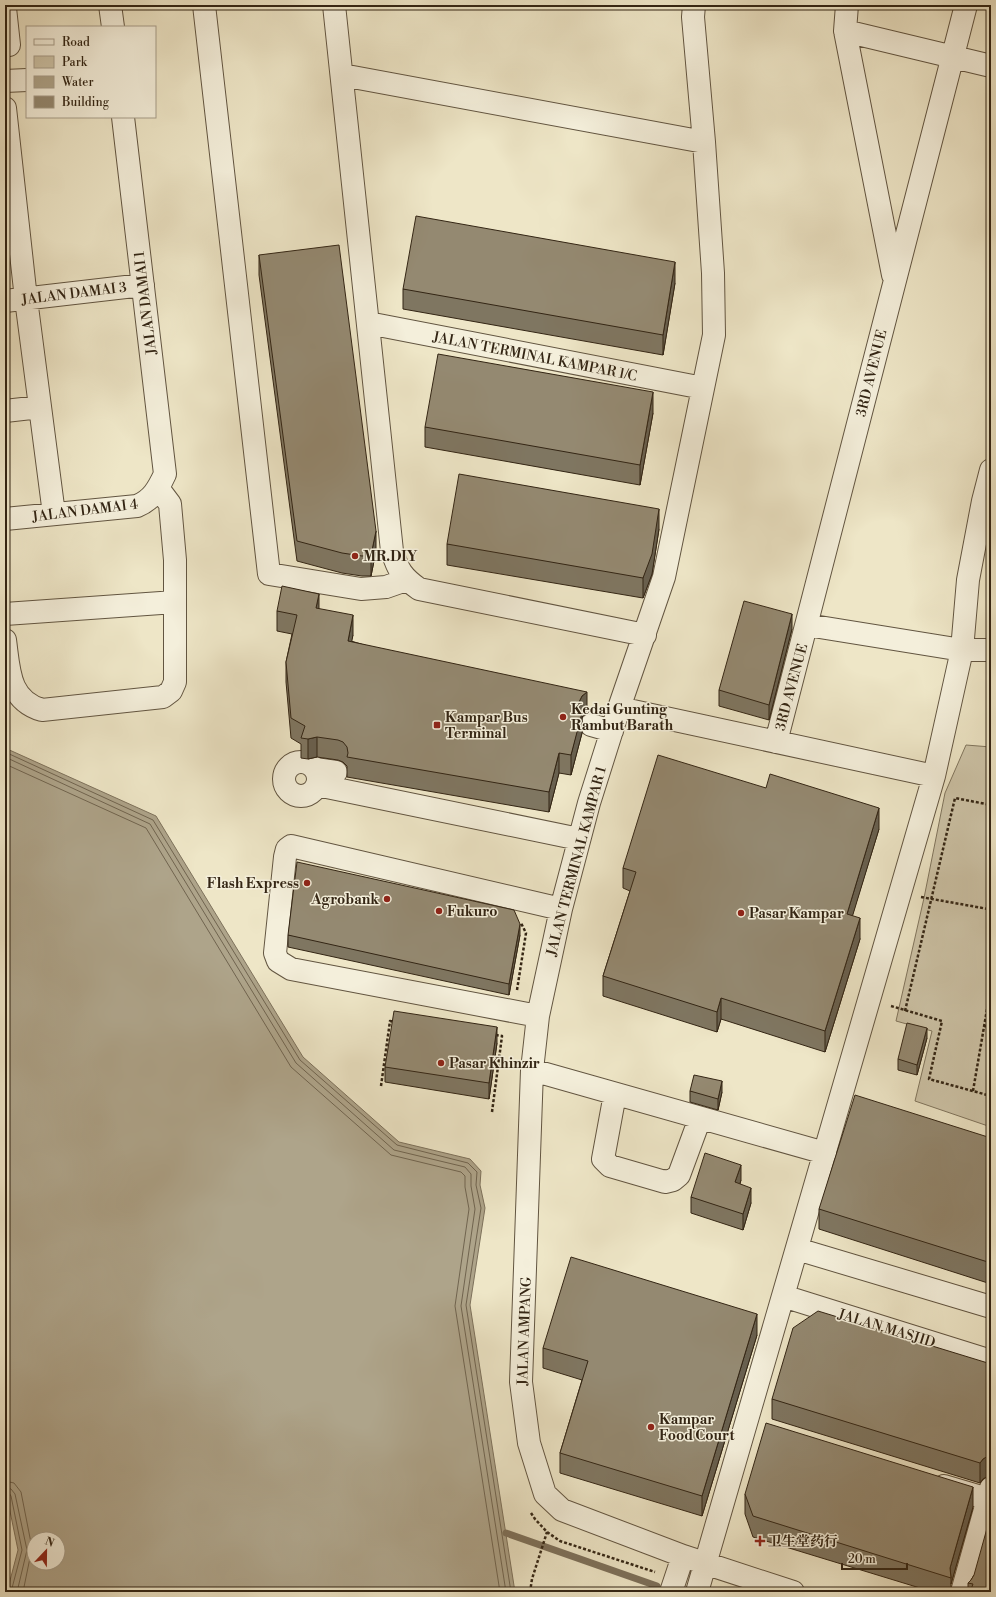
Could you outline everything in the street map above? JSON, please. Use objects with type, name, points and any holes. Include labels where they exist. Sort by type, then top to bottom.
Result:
[{"type":"street","points":[[110,5],[113,26]]},
{"type":"street","points":[[204,5],[269,574],[360,589],[386,587],[406,580]]},
{"type":"street","points":[[334,5],[392,551],[397,567],[406,580],[419,589],[645,635]]},
{"type":"street","name":"JALAN TERMINAL KAMPAR 1","points":[[538,1016],[561,909],[580,840],[619,708],[664,577],[714,335],[713,273],[704,142],[693,17],[694,5]]},
{"type":"street","points":[[847,5],[845,31],[894,281]]},
{"type":"street","name":"3RD AVENUE","points":[[776,742],[966,5]]},
{"type":"street","points":[[5,8],[14,45]]},
{"type":"street","points":[[845,31],[991,66]]},
{"type":"street","points":[[342,75],[704,142]]},
{"type":"street","points":[[5,81],[26,80]]},
{"type":"street","points":[[5,108],[15,300],[40,407],[54,514]]},
{"type":"street","name":"JALAN DAMAI 1","points":[[123,118],[165,474],[158,488]]},
{"type":"street","name":"JALAN DAMAI 3","points":[[15,300],[143,285]]},
{"type":"street","name":"JALAN TERMINAL KAMPAR 1/C","points":[[368,323],[703,388]]},
{"type":"street","points":[[5,411],[40,407]]},
{"type":"street","points":[[697,1592],[754,1427],[784,1296],[934,776],[962,650],[968,580],[983,501],[991,470]]},
{"type":"street","points":[[6,653],[14,689],[19,698],[34,708],[42,710],[163,697],[171,691],[175,682],[175,560],[170,504],[158,488]]},
{"type":"street","name":"JALAN DAMAI 4","points":[[5,519],[137,506],[146,502],[158,488]]},
{"type":"street","points":[[5,614],[175,602]]},
{"type":"street","points":[[807,625],[962,650],[991,650]]},
{"type":"street","points":[[619,708],[934,776]]},
{"type":"street","points":[[591,725],[612,731]]},
{"type":"street","points":[[336,772],[316,777],[580,840]]},
{"type":"street","points":[[538,1016],[291,970],[278,961],[275,953],[285,857],[287,849],[291,846],[561,909]]},
{"type":"street","name":"JALAN AMPANG","points":[[538,1016],[532,1070],[521,1382],[529,1443],[545,1494],[562,1510],[683,1556],[793,1592]]},
{"type":"street","points":[[532,1070],[825,1153]]},
{"type":"street","points":[[842,1093],[864,1100]]},
{"type":"street","points":[[615,1094],[603,1159],[610,1166],[665,1182],[673,1180],[679,1175],[700,1118]]},
{"type":"street","points":[[797,1249],[991,1307]]},
{"type":"street","name":"JALAN MASJID","points":[[784,1296],[991,1361]]},
{"type":"street","points":[[928,1481],[989,1494],[962,1592]]},
{"type":"street","points":[[671,1592],[683,1556]]},
{"type":"path","points":[[905,1010],[955,798],[991,805]]},
{"type":"path","points":[[900,894],[988,909]]},
{"type":"path","points":[[991,903],[988,909],[987,920],[991,926]]},
{"type":"path","points":[[514,1012],[526,933],[520,922]]},
{"type":"path","points":[[973,1091],[991,986]]},
{"type":"path","points":[[869,1000],[942,1021],[929,1079],[991,1096]]},
{"type":"path","points":[[382,1086],[390,1021],[398,1022]]},
{"type":"path","points":[[984,1026],[991,1027]]},
{"type":"path","points":[[492,1112],[502,1036],[494,1035]]},
{"type":"path","points":[[530,1592],[537,1560],[547,1532]]},
{"type":"green space","points":[[966,745],[991,747],[991,1127],[915,1101],[932,1031],[896,1021],[924,898],[945,793]]},
{"type":"water","points":[[5,748],[156,816],[303,1057],[399,1142],[470,1159],[481,1171],[480,1185],[485,1208],[470,1305],[515,1592],[7,1592],[18,1550],[5,1487]]},
{"type":"building","points":[[416,216],[675,262],[663,335],[403,289]]},
{"type":"building","points":[[339,245],[376,531],[371,555],[362,556],[342,553],[297,541],[259,255]]},
{"type":"building","points":[[438,354],[653,392],[640,465],[425,427]]},
{"type":"building","points":[[459,474],[659,509],[652,554],[643,578],[447,544]]},
{"type":"building","name":"Kampar Bus Terminal","points":[[282,586],[319,594],[316,608],[353,615],[348,641],[587,692],[582,696],[579,702],[579,708],[582,713],[571,755],[559,753],[549,792],[347,757],[347,747],[343,742],[317,737],[308,739],[301,738],[305,726],[291,718],[286,662],[297,615],[277,611]]},
{"type":"building","points":[[744,601],[792,614],[769,705],[719,690]]},
{"type":"building","name":"Pasar Kampar","points":[[658,755],[766,788],[770,774],[879,808],[847,914],[860,918],[825,1031],[721,998],[717,1012],[603,976],[636,872],[623,868]]},
{"type":"building","points":[[297,862],[514,910],[520,924],[509,984],[288,935]]},
{"type":"building","name":"Pasar Khinzir","points":[[394,1011],[497,1027],[489,1083],[385,1067]]},
{"type":"building","points":[[907,1023],[927,1028],[917,1065],[898,1059]]},
{"type":"building","points":[[694,1075],[722,1081],[718,1099],[690,1091]]},
{"type":"building","points":[[855,1095],[991,1138],[991,1263],[819,1209]]},
{"type":"building","points":[[705,1153],[741,1165],[735,1182],[751,1188],[743,1214],[691,1197]]},
{"type":"building","name":"Kampar Food Court","points":[[571,1257],[757,1314],[702,1496],[560,1453],[588,1361],[543,1348]]},
{"type":"building","points":[[818,1311],[991,1364],[991,1456],[983,1459],[980,1463],[772,1399],[793,1328]]},
{"type":"building","points":[[766,1423],[973,1487],[950,1568],[951,1578],[753,1516],[745,1494]]},
{"type":"building","points":[[991,1514],[991,1592],[970,1592],[973,1584],[968,1583],[974,1575]]},
{"type":"waterway","points":[[506,1533],[657,1586]]},
{"type":"place","name":"MR.DIY","points":[[355,556]]},
{"type":"place","name":"Kedai Gunting Rambut Barath","points":[[563,717]]},
{"type":"place","name":"Kampar Bus Terminal","points":[[437,725]]},
{"type":"place","name":"Flash Express","points":[[307,883]]},
{"type":"place","name":"Agrobank","points":[[387,899]]},
{"type":"place","name":"Fukuro","points":[[439,911]]},
{"type":"place","name":"Pasar Kampar","points":[[741,913]]},
{"type":"place","name":"Pasar Khinzir","points":[[441,1063]]},
{"type":"place","name":"Kampar Food Court","points":[[651,1427]]},
{"type":"place","name":"卫生堂药行","points":[[760,1541]]}]
